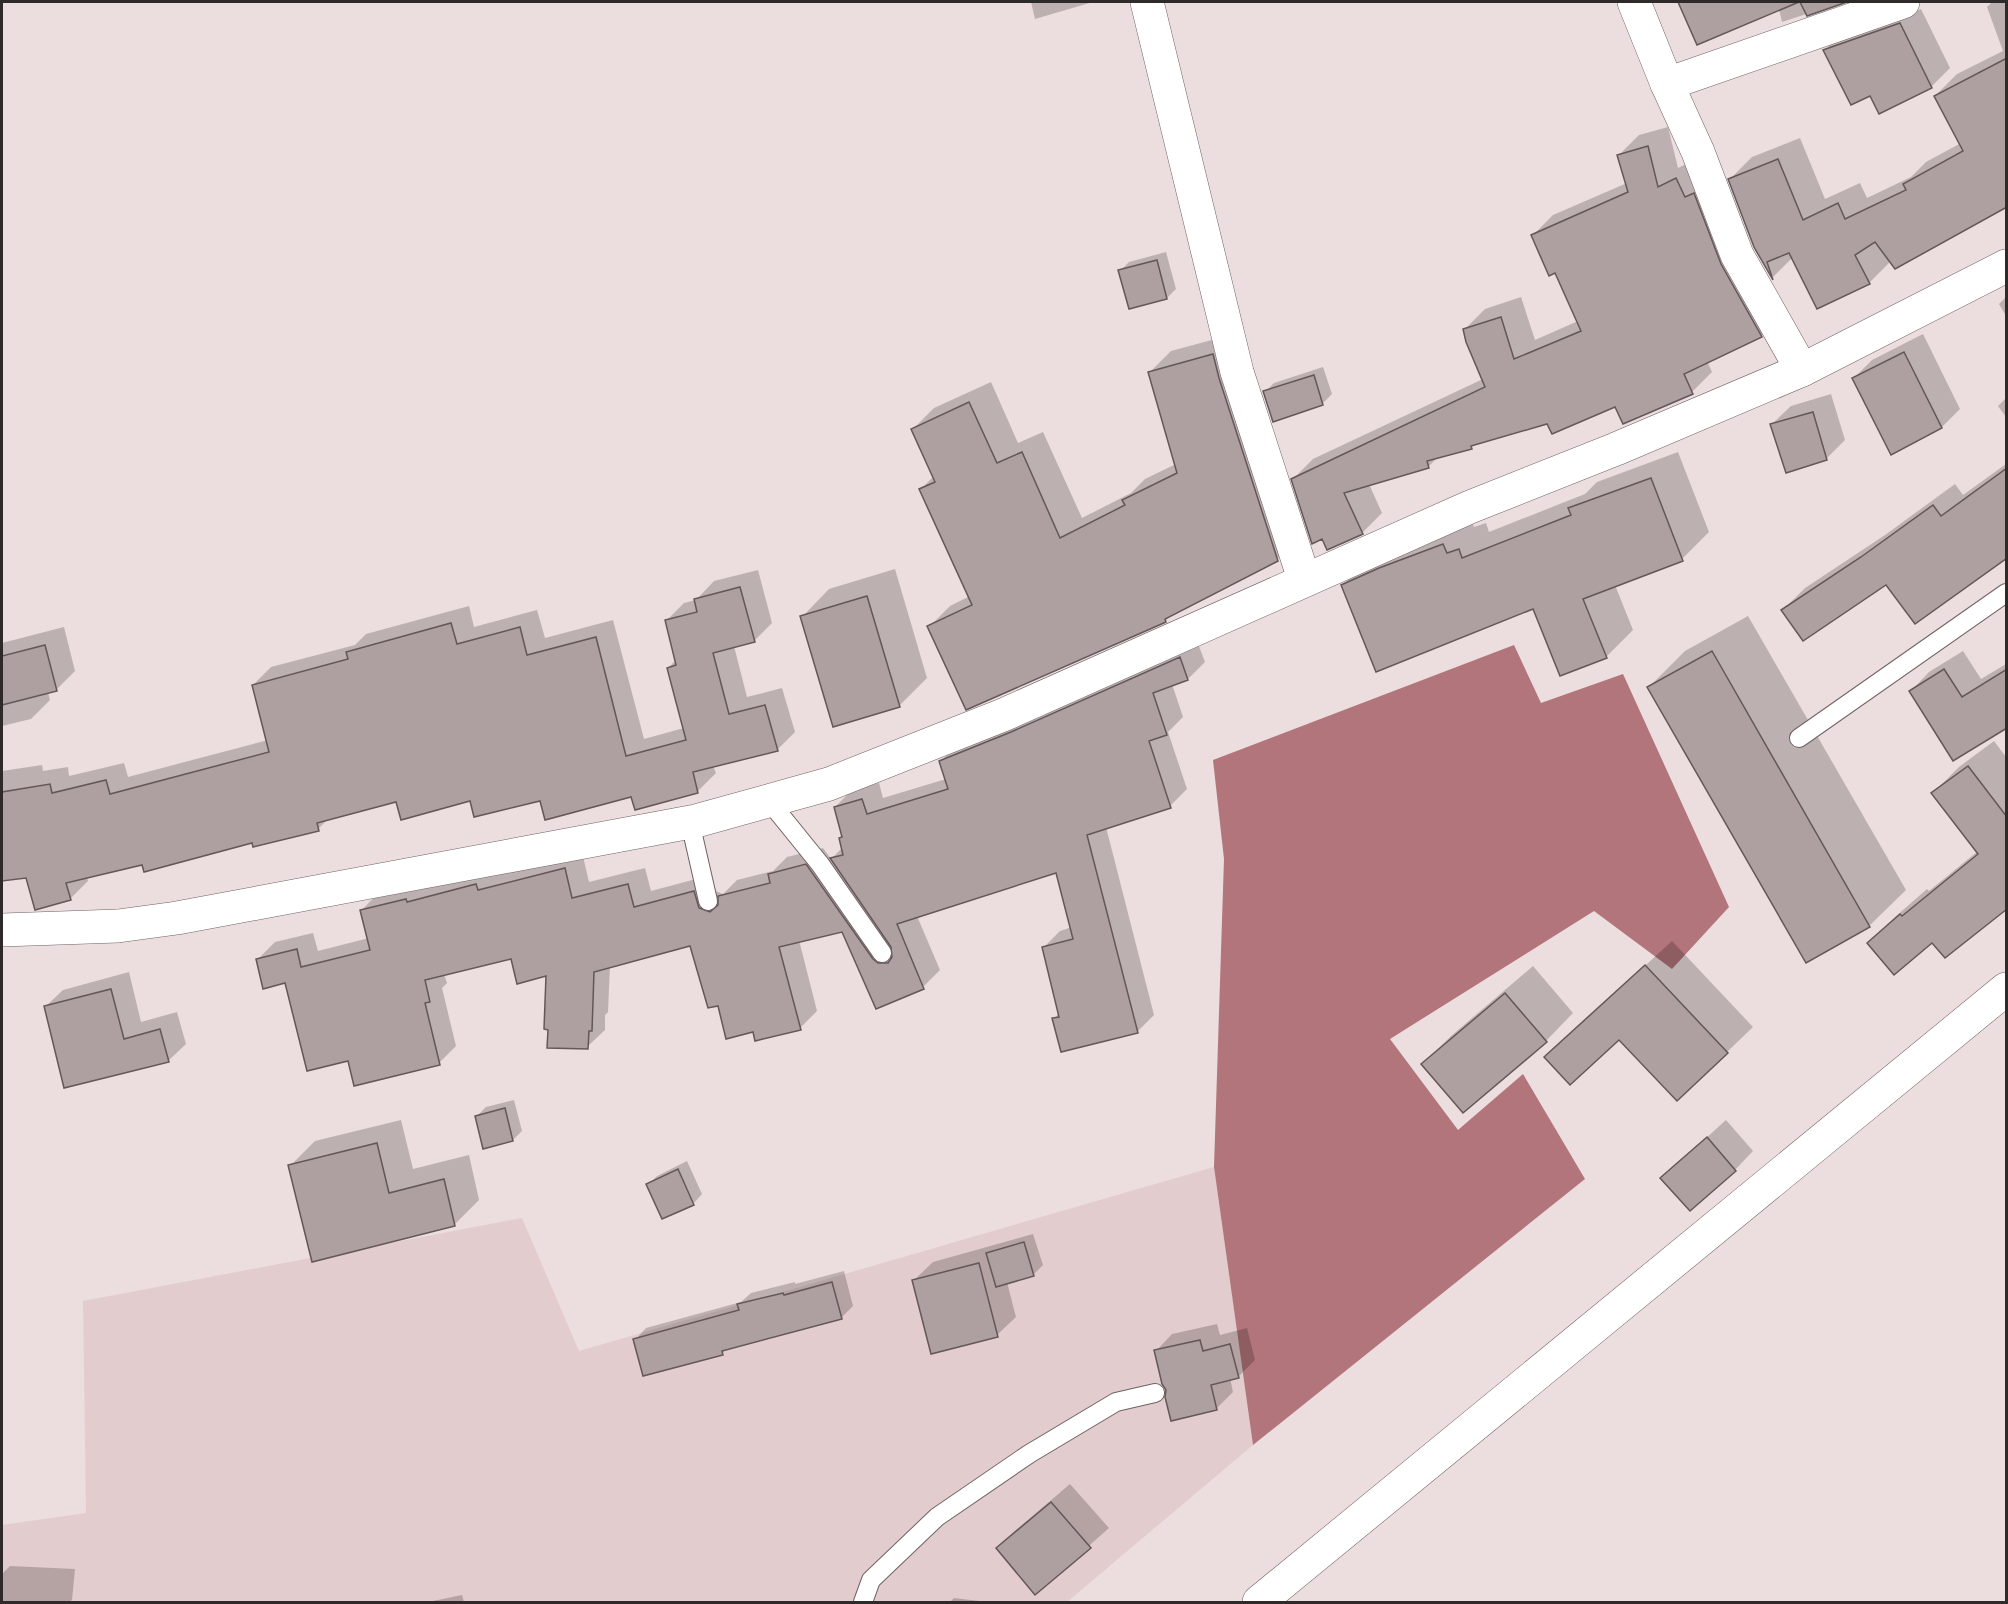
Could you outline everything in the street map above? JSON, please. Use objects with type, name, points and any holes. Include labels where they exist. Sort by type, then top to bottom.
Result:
[{"type":"street","points":[[1147,2],[1238,372],[1304,579]]},
{"type":"street","points":[[1635,2],[1666,84],[1698,152],[1737,255],[1802,370]]},
{"type":"street","points":[[1666,84],[1903,2]]},
{"type":"street","points":[[2,930],[118,927],[177,918],[690,822],[829,784],[1003,715],[1470,507],[1616,449],[1802,370],[2007,266]]},
{"type":"street","points":[[1259,1602],[2007,989]]},
{"type":"lane","points":[[1799,738],[2007,593]]},
{"type":"lane","points":[[769,801],[820,864],[882,952]]},
{"type":"lane","points":[[690,822],[708,901]]},
{"type":"lane","points":[[863,1602],[871,1580],[937,1517],[1029,1454],[1116,1402],[1155,1393]]},
{"type":"shaded area","points":[[1514,645],[1541,703],[1623,674],[1729,907],[1672,969],[1594,911],[1390,1039],[1458,1130],[1523,1074],[1585,1179],[1253,1445],[1214,1167],[1224,859],[1213,760]]},
{"type":"shaded area","points":[[1214,1167],[1253,1445],[1067,1602],[2,1602],[2,1525],[86,1513],[83,1301],[522,1218],[579,1351]]},
{"type":"building","points":[[1678,2],[1799,2],[1697,45]]},
{"type":"building","points":[[1800,2],[1847,2],[1807,16]]},
{"type":"building","points":[[1900,23],[1932,88],[1879,114],[1870,96],[1851,105],[1823,50]]},
{"type":"building","points":[[2007,58],[2007,207],[1895,269],[1875,242],[1855,255],[1870,284],[1817,309],[1789,253],[1767,262],[1773,280],[1754,247],[1728,179],[1778,159],[1803,220],[1838,203],[1845,219],[1906,190],[1903,184],[1963,151],[1934,96]]},
{"type":"building","points":[[1648,146],[1658,187],[1676,178],[1685,197],[1694,193],[1721,264],[1762,337],[1684,374],[1693,394],[1623,424],[1615,407],[1552,434],[1547,424],[1427,461],[1429,468],[1344,493],[1363,534],[1327,550],[1322,539],[1312,544],[1291,479],[1485,387],[1466,342],[1463,329],[1501,317],[1514,359],[1581,331],[1555,273],[1549,276],[1531,235],[1628,192],[1617,155]]},
{"type":"building","points":[[1157,260],[1167,299],[1129,309],[1118,270]]},
{"type":"building","points":[[1904,352],[1942,428],[1891,455],[1852,378]]},
{"type":"building","points":[[1213,354],[1278,561],[1165,619],[1166,622],[966,710],[927,626],[972,605],[919,489],[935,482],[911,429],[969,402],[997,463],[1022,452],[1060,538],[1125,505],[1122,500],[1177,473],[1148,372]]},
{"type":"building","points":[[1314,375],[1323,405],[1273,422],[1263,391]]},
{"type":"building","points":[[1813,412],[1827,460],[1786,473],[1770,424]]},
{"type":"building","points":[[2007,468],[2007,558],[1915,624],[1886,585],[1803,641],[1781,610],[1861,557],[1933,505],[1941,516]]},
{"type":"building","points":[[1651,478],[1683,561],[1583,599],[1607,658],[1560,676],[1533,609],[1376,672],[1341,585],[1443,544],[1447,553],[1459,549],[1462,558],[1571,515],[1568,508]]},
{"type":"building","points":[[740,587],[755,642],[713,653],[729,714],[765,705],[778,751],[693,772],[698,793],[635,810],[631,797],[545,820],[540,801],[474,817],[470,801],[401,820],[396,802],[317,823],[319,831],[253,847],[252,843],[144,872],[142,865],[66,883],[71,900],[35,910],[26,878],[2,881],[2,792],[50,784],[52,793],[106,780],[110,794],[269,752],[252,685],[348,659],[346,652],[451,623],[457,644],[520,627],[527,655],[596,637],[626,756],[686,740],[667,668],[676,665],[665,620],[697,612],[694,599]]},
{"type":"building","points":[[867,596],[900,707],[833,727],[800,616]]},
{"type":"building","points":[[45,645],[57,691],[2,705],[2,656]]},
{"type":"building","points":[[1712,651],[1870,927],[1806,963],[1647,687]]},
{"type":"building","points":[[1180,657],[1188,680],[1153,693],[1167,735],[1149,741],[1171,808],[1087,835],[1138,1033],[1061,1052],[1052,1018],[1059,1017],[1042,947],[1073,939],[1056,873],[897,924],[924,989],[876,1009],[842,932],[779,947],[801,1030],[755,1041],[753,1032],[726,1039],[718,1006],[708,1008],[690,946],[594,972],[592,1031],[589,1031],[588,1049],[547,1048],[548,1030],[544,1029],[546,976],[517,984],[511,959],[425,980],[430,1002],[425,1003],[440,1065],[354,1086],[348,1061],[307,1071],[285,983],[263,989],[256,959],[297,949],[301,967],[370,950],[360,910],[406,899],[407,902],[476,884],[478,890],[565,868],[572,898],[628,884],[634,907],[694,891],[699,908],[710,912],[718,905],[718,896],[770,883],[768,874],[806,864],[873,959],[878,963],[888,963],[892,957],[891,947],[830,858],[843,855],[839,838],[842,837],[834,807],[862,799],[867,814],[948,789],[939,761],[1011,732]]},
{"type":"building","points":[[1944,669],[1962,697],[2007,669],[2007,728],[1953,761],[1909,691]]},
{"type":"building","points":[[1968,766],[2007,817],[2007,909],[1945,958],[1932,943],[1894,975],[1867,943],[1900,914],[1902,916],[1978,854],[1931,793]]},
{"type":"building","points":[[1645,965],[1728,1053],[1677,1101],[1619,1040],[1570,1085],[1544,1057]]},
{"type":"building","points":[[111,989],[124,1039],[160,1029],[169,1062],[64,1088],[44,1006]]},
{"type":"building","points":[[1505,993],[1547,1042],[1463,1113],[1421,1064]]},
{"type":"building","points":[[505,1108],[513,1141],[483,1149],[475,1116]]},
{"type":"building","points":[[1707,1137],[1736,1171],[1690,1211],[1660,1178]]},
{"type":"building","points":[[377,1143],[389,1193],[444,1179],[455,1226],[312,1262],[288,1165]]},
{"type":"building","points":[[678,1169],[694,1205],[662,1219],[646,1184]]},
{"type":"building","points":[[1024,1242],[1034,1276],[996,1287],[986,1253]]},
{"type":"building","points":[[979,1263],[998,1337],[931,1354],[912,1280]]},
{"type":"building","points":[[832,1282],[842,1319],[722,1351],[723,1355],[643,1376],[633,1339],[739,1310],[737,1304],[783,1293],[784,1295]]},
{"type":"building","points":[[1200,1340],[1203,1351],[1230,1344],[1239,1378],[1211,1385],[1217,1410],[1171,1421],[1165,1397],[1166,1390],[1162,1384],[1154,1350]]},
{"type":"building","points":[[1051,1502],[1091,1548],[1035,1595],[996,1548]]}]
